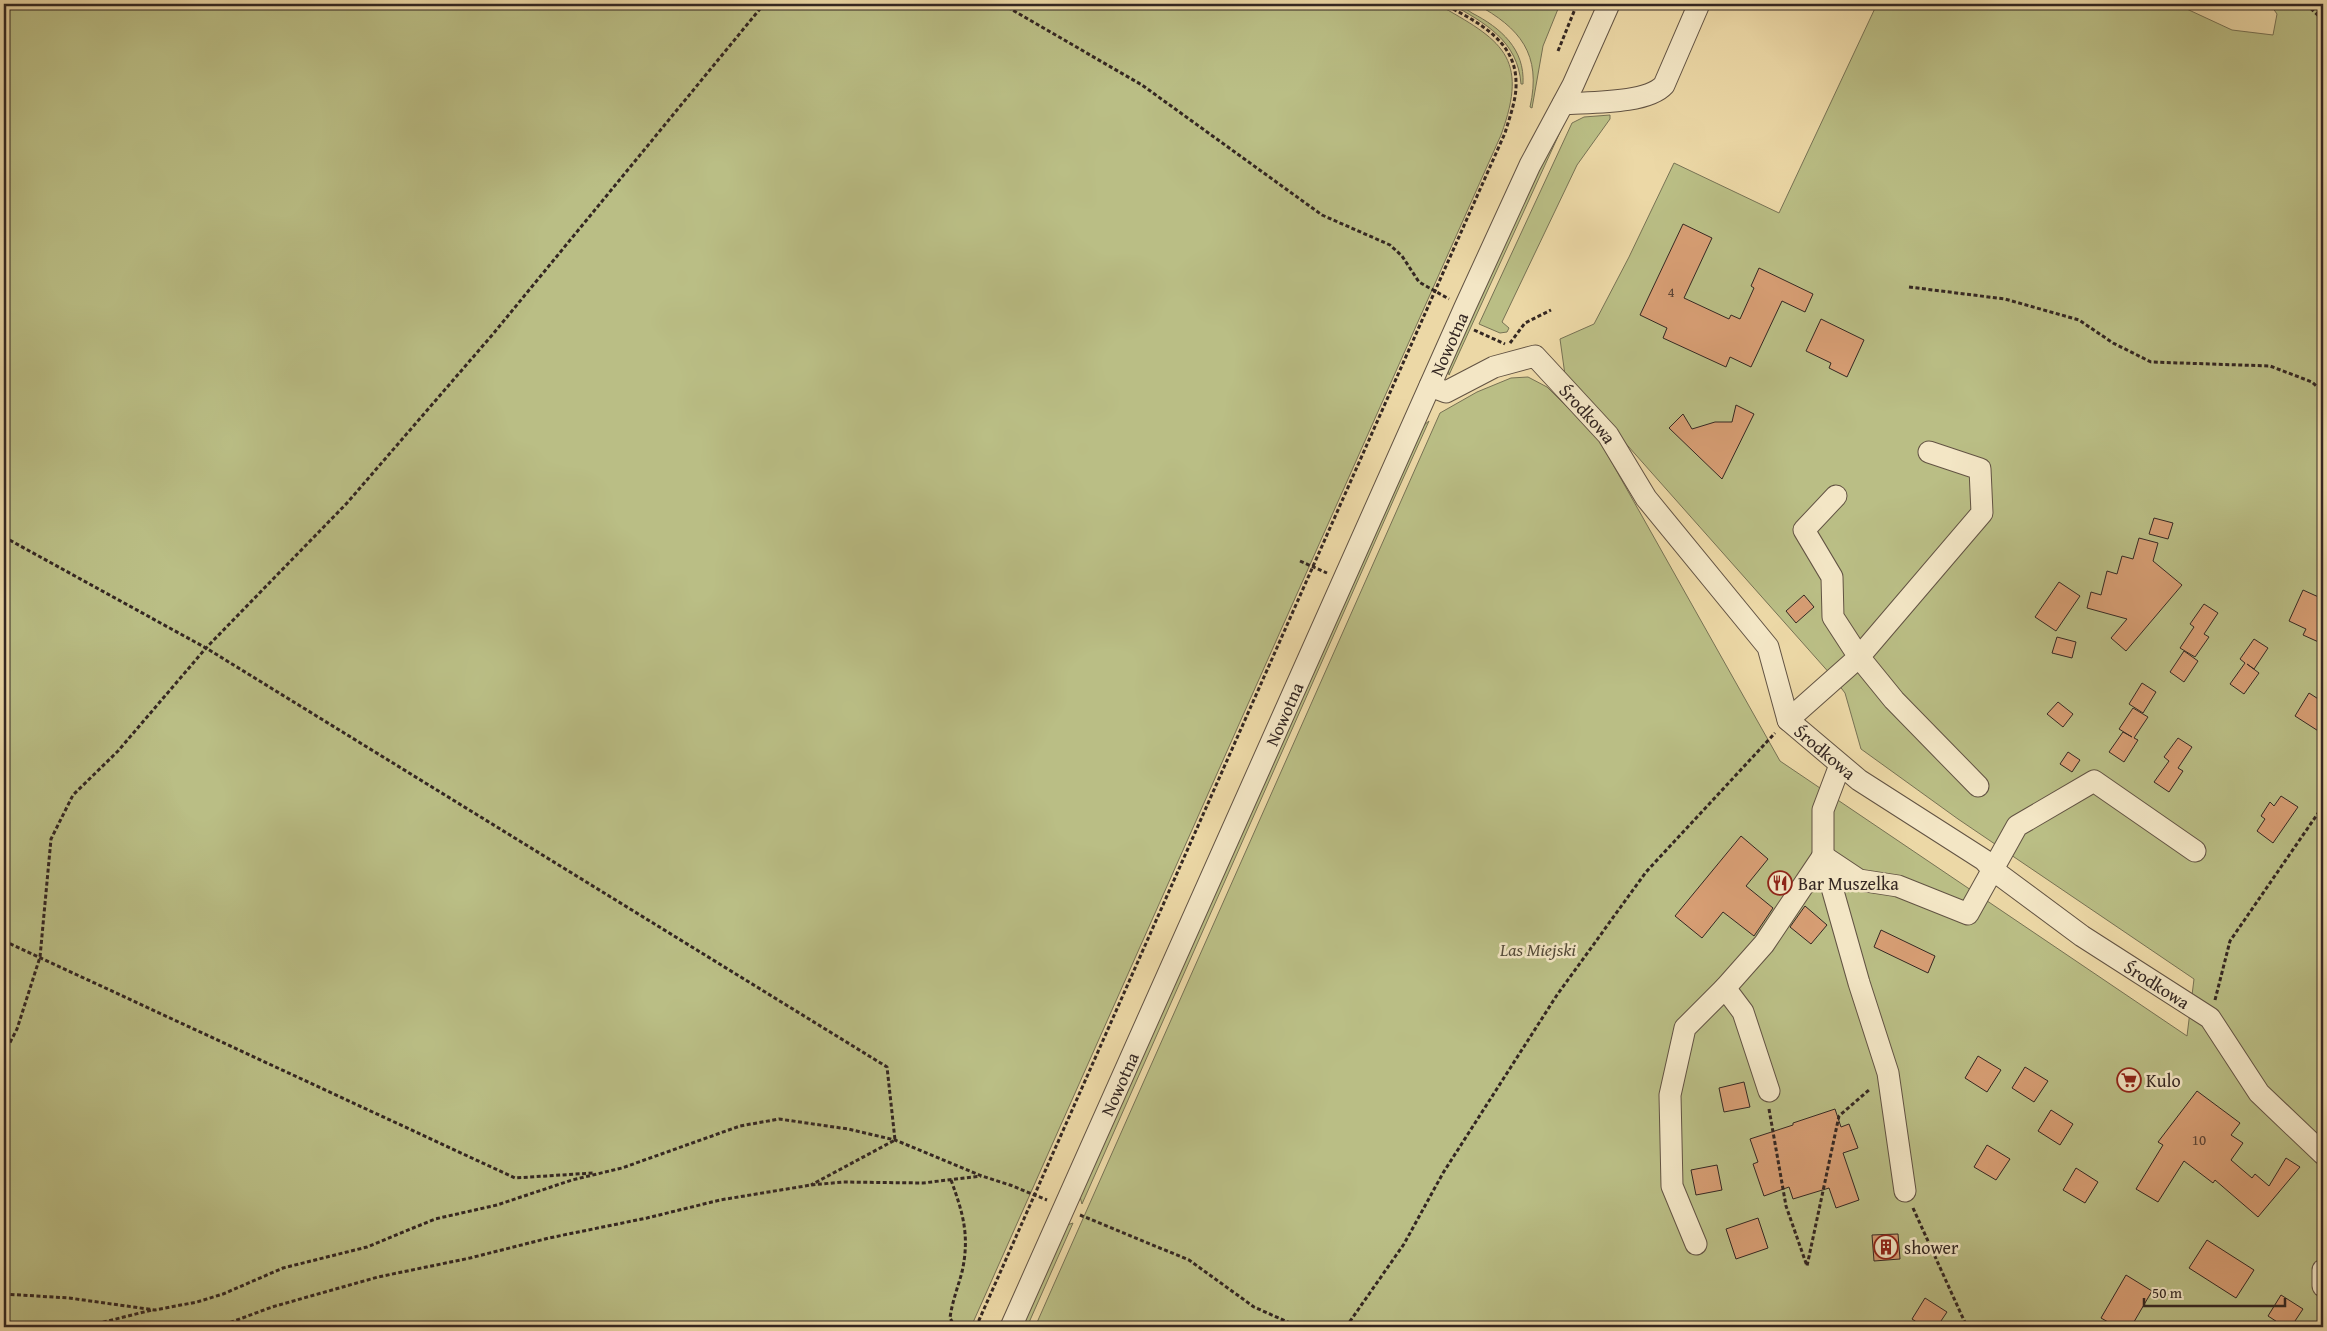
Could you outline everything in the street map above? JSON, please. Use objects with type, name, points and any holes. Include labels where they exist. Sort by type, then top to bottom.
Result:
[{"type":"street","name":"Nowotna","points":[[1011,1327],[1465,307],[1530,166],[1563,104],[1610,4]]},
{"type":"street","points":[[1563,104],[1646,96],[1660,90],[1664,85],[1699,4]]},
{"type":"street","name":"Środkowa","points":[[1430,386],[1446,392],[1494,367],[1535,356],[1608,435],[1646,498],[1768,647],[1788,720],[1859,780],[1984,860],[1993,870],[2082,936],[2210,1018]]},
{"type":"street","points":[[1788,720],[1859,657],[1982,513],[1980,469],[1929,452]]},
{"type":"street","points":[[1836,496],[1804,530],[1832,577],[1833,617],[1859,657],[1894,700],[1978,786]]},
{"type":"street","points":[[1840,765],[1824,810],[1823,856],[1859,983],[1888,1073],[1905,1191]]},
{"type":"street","points":[[1823,856],[1859,880],[1898,886],[1968,914],[2017,826],[2094,781],[2195,851]]},
{"type":"street","points":[[1696,1244],[1672,1186],[1670,1095],[1685,1028],[1725,988],[1764,944],[1823,856]]},
{"type":"street","points":[[1725,988],[1743,1012],[1769,1091]]},
{"type":"street","points":[[2210,1018],[2259,1092],[2323,1154]]},
{"type":"street","points":[[2323,1270],[2323,1286]]},
{"type":"path","points":[[4,1054],[17,1029],[40,956],[51,839],[73,794],[118,750],[206,648],[347,503],[493,334],[764,4]]},
{"type":"path","points":[[1002,4],[1142,85],[1322,215],[1390,245],[1402,256],[1419,282],[1436,293],[1465,307]]},
{"type":"path","points":[[976,1327],[1436,293],[1505,133],[1514,101],[1516,80],[1513,62],[1502,43],[1482,25],[1444,4]]},
{"type":"path","points":[[1558,51],[1577,4]]},
{"type":"path","points":[[2306,4],[2323,20]]},
{"type":"path","points":[[1910,287],[2005,299],[2079,320],[2113,343],[2151,362],[2270,366],[2312,382],[2323,392]]},
{"type":"path","points":[[1508,345],[1525,323],[1551,310]]},
{"type":"path","points":[[4,536],[206,648],[887,1067],[895,1140]]},
{"type":"path","points":[[1300,561],[1344,581]]},
{"type":"path","points":[[1346,1327],[1404,1244],[1443,1173],[1557,995],[1646,872],[1788,720]]},
{"type":"path","points":[[2210,1018],[2230,941],[2323,806]]},
{"type":"path","points":[[4,941],[40,956],[515,1178],[598,1173]]},
{"type":"path","points":[[1769,1091],[1770,1119],[1786,1206],[1807,1266],[1839,1116],[1888,1073]]},
{"type":"path","points":[[84,1327],[197,1302],[223,1294],[283,1268],[367,1247],[435,1219],[497,1205],[572,1180],[622,1168],[740,1126],[779,1119],[848,1129],[895,1140],[982,1176],[1035,1195],[1189,1260],[1254,1307],[1299,1327]]},
{"type":"path","points":[[811,1185],[895,1140]]},
{"type":"path","points":[[218,1327],[272,1307],[378,1276],[470,1258],[549,1238],[647,1218],[720,1200],[811,1185],[843,1182],[923,1183],[982,1176]]},
{"type":"path","points":[[951,1180],[966,1230],[962,1271],[950,1318],[955,1327]]},
{"type":"path","points":[[1905,1191],[1967,1327]]},
{"type":"path","points":[[4,1294],[68,1298],[155,1310]]},
{"type":"path","points":[[4,1320],[25,1327]]},
{"type":"green space","points":[[4,4],[1437,4],[1478,29],[1493,40],[1504,53],[1510,68],[1512,86],[1509,108],[1501,135],[971,1327],[4,1327]]},
{"type":"green space","points":[[1451,4],[1462,7],[1483,19],[1509,41],[1520,60],[1523,84],[1521,84],[1519,69],[1514,56],[1498,35],[1476,18]]},
{"type":"green space","points":[[1476,4],[1560,4],[1543,46],[1532,108],[1530,107],[1533,72],[1530,57],[1524,45],[1516,33],[1505,23]]},
{"type":"green space","name":"Las Miejski","points":[[1877,4],[2176,4],[2232,30],[2273,35],[2277,14],[2270,4],[2323,4],[2323,1327],[1035,1327],[1440,413],[1477,392],[1511,378],[1528,377],[1547,387],[1598,438],[1780,761],[2187,1036],[2194,979],[1958,819],[1861,749],[1845,693],[1832,676],[1565,375],[1560,339],[1594,324],[1629,257],[1674,163],[1779,213]]},
{"type":"green space","points":[[1610,115],[1610,119],[1577,165],[1502,322],[1509,328],[1507,332],[1500,333],[1479,324],[1572,123],[1584,117]]},
{"type":"green space","points":[[1566,119],[1449,375],[1448,368],[1539,167]]},
{"type":"green space","points":[[1429,421],[1082,1204],[1080,1197],[1424,425]]},
{"type":"green space","points":[[1073,1223],[1027,1327],[1021,1327],[1067,1225]]},
{"type":"building","points":[[1683,224],[1712,238],[1684,298],[1729,319],[1731,315],[1740,319],[1754,288],[1751,286],[1759,268],[1813,294],[1805,312],[1782,301],[1751,367],[1730,357],[1726,367],[1663,338],[1667,328],[1640,315]]},
{"type":"building","points":[[1821,319],[1864,340],[1847,377],[1829,368],[1831,363],[1806,351]]},
{"type":"building","points":[[1736,405],[1754,414],[1722,479],[1669,428],[1683,414],[1692,429],[1715,422],[1732,422]]},
{"type":"building","points":[[2154,518],[2173,523],[2168,539],[2149,534]]},
{"type":"building","points":[[2139,538],[2158,543],[2153,561],[2182,585],[2126,651],[2111,638],[2127,619],[2087,608],[2091,592],[2101,595],[2107,571],[2117,574],[2122,556],[2133,559]]},
{"type":"building","points":[[2059,582],[2080,596],[2056,631],[2035,617]]},
{"type":"building","points":[[2303,590],[2323,599],[2323,644],[2303,635],[2306,629],[2289,621]]},
{"type":"building","points":[[1804,595],[1814,607],[1796,623],[1786,611]]},
{"type":"building","points":[[2204,604],[2218,613],[2204,634],[2209,637],[2195,657],[2180,648],[2194,627],[2190,624]]},
{"type":"building","points":[[2057,637],[2076,642],[2072,658],[2052,653]]},
{"type":"building","points":[[2254,639],[2268,648],[2254,669],[2247,664],[2259,673],[2244,694],[2230,684],[2245,663],[2240,659]]},
{"type":"building","points":[[2184,651],[2198,661],[2184,682],[2170,672]]},
{"type":"building","points":[[2142,683],[2156,692],[2143,713],[2129,704]]},
{"type":"building","points":[[2309,693],[2323,702],[2323,734],[2295,716]]},
{"type":"building","points":[[2058,702],[2073,714],[2063,727],[2047,714]]},
{"type":"building","points":[[2133,708],[2148,717],[2134,738],[2138,740],[2124,762],[2109,752],[2123,732],[2132,737],[2119,729]]},
{"type":"building","points":[[2178,738],[2192,747],[2178,768],[2183,771],[2169,792],[2154,782],[2169,761],[2164,757]]},
{"type":"building","points":[[2068,752],[2080,760],[2072,772],[2060,764]]},
{"type":"building","points":[[2281,796],[2298,807],[2273,843],[2257,831],[2265,819],[2261,816],[2270,802],[2274,806]]},
{"type":"building","points":[[1741,836],[1768,859],[1746,886],[1773,908],[1754,936],[1723,912],[1702,938],[1675,916]]},
{"type":"building","points":[[1805,906],[1827,925],[1811,944],[1790,927]]},
{"type":"building","points":[[1881,930],[1935,956],[1928,973],[1874,947]]},
{"type":"building","points":[[1978,1056],[2001,1070],[1987,1092],[1965,1078]]},
{"type":"building","points":[[2025,1067],[2048,1081],[2034,1102],[2012,1088]]},
{"type":"building","points":[[1744,1082],[1750,1107],[1724,1112],[1719,1088]]},
{"type":"building","points":[[2197,1091],[2240,1123],[2231,1135],[2243,1143],[2231,1160],[2252,1178],[2255,1174],[2269,1186],[2286,1158],[2300,1167],[2258,1217],[2215,1180],[2213,1183],[2184,1161],[2158,1202],[2136,1189],[2163,1145],[2158,1142]]},
{"type":"building","points":[[1835,1109],[1841,1127],[1849,1124],[1858,1148],[1843,1153],[1859,1200],[1836,1208],[1829,1188],[1793,1199],[1789,1187],[1764,1196],[1753,1164],[1758,1162],[1750,1139]]},
{"type":"building","points":[[2051,1110],[2073,1124],[2060,1145],[2038,1131]]},
{"type":"building","points":[[1987,1145],[2010,1159],[1996,1180],[1974,1167]]},
{"type":"building","points":[[1717,1165],[1722,1190],[1696,1195],[1691,1170]]},
{"type":"building","points":[[2076,1168],[2098,1182],[2085,1203],[2063,1190]]},
{"type":"building","points":[[1758,1218],[1768,1248],[1736,1259],[1726,1229]]},
{"type":"building","name":"shower","points":[[1898,1234],[1900,1259],[1874,1261],[1872,1235]]},
{"type":"building","points":[[2207,1240],[2254,1270],[2236,1298],[2189,1268]]},
{"type":"building","points":[[2126,1275],[2152,1291],[2131,1327],[2117,1327],[2101,1318]]},
{"type":"building","points":[[2281,1295],[2303,1309],[2291,1327],[2285,1327],[2268,1316]]},
{"type":"building","points":[[1925,1298],[1947,1312],[1937,1327],[1924,1327],[1912,1319]]},
{"type":"place","name":"Bar Muszelka","points":[[1780,883]]},
{"type":"place","name":"Kulo","points":[[2129,1080]]},
{"type":"place","name":"shower","points":[[1886,1247]]}]
